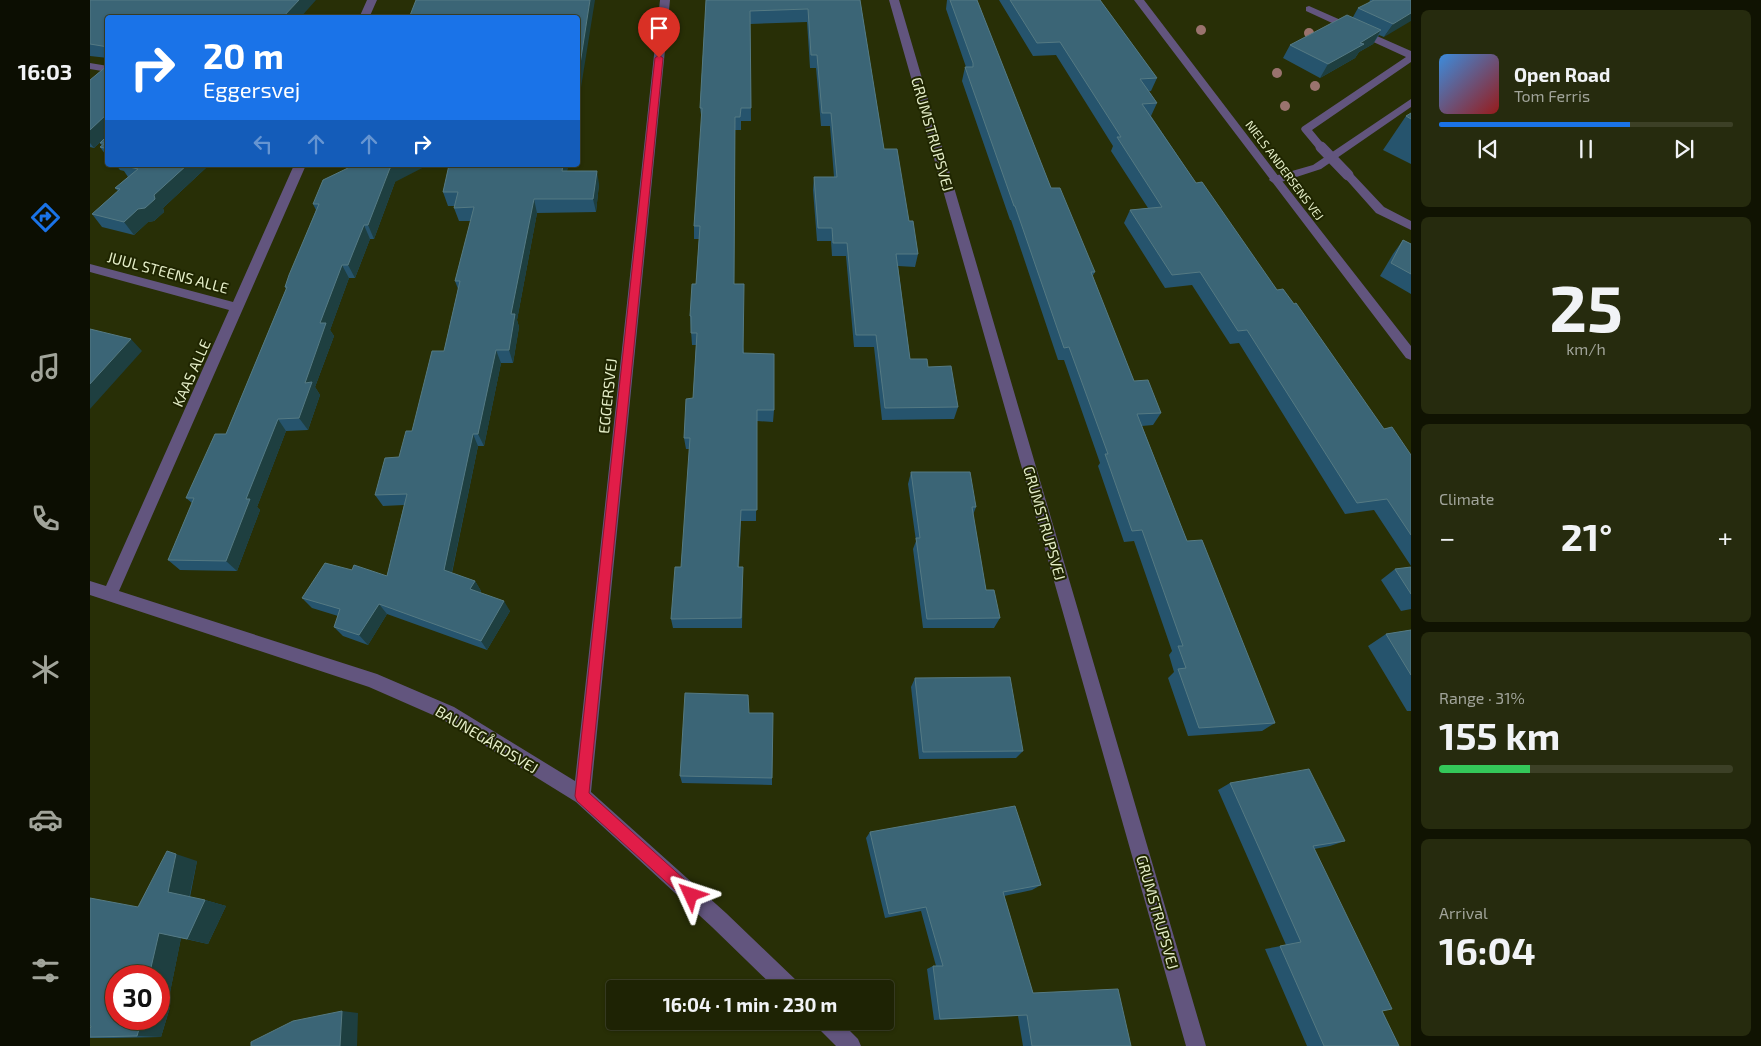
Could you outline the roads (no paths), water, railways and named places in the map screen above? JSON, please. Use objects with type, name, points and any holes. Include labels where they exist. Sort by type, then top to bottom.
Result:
[{"type":"street","points":[[365,15],[372,0]]},
{"type":"street","name":"EGGERSVEJ","points":[[582,796],[665,0]]},
{"type":"street","name":"GRUMSTRUPSVEJ","points":[[894,0],[1196,1046]]},
{"type":"street","name":"NIELS ANDERSENS VEJ","points":[[1139,0],[1275,180],[1411,355]]},
{"type":"street","points":[[1309,9],[1411,57]]},
{"type":"street","points":[[1411,57],[1306,129],[1380,210],[1411,226]]},
{"type":"street","points":[[90,66],[105,68]]},
{"type":"street","points":[[1275,180],[1317,167],[1411,102]]},
{"type":"street","name":"KAAS ALLE","points":[[110,594],[299,167]]},
{"type":"street","name":"JUUL STEENS ALLE","points":[[90,268],[238,308]]},
{"type":"street","name":"BAUNEGÅRDSVEJ","points":[[90,588],[371,680],[448,713],[582,796],[719,920],[782,980]]},
{"type":"street","points":[[834,1030],[851,1046]]}]
